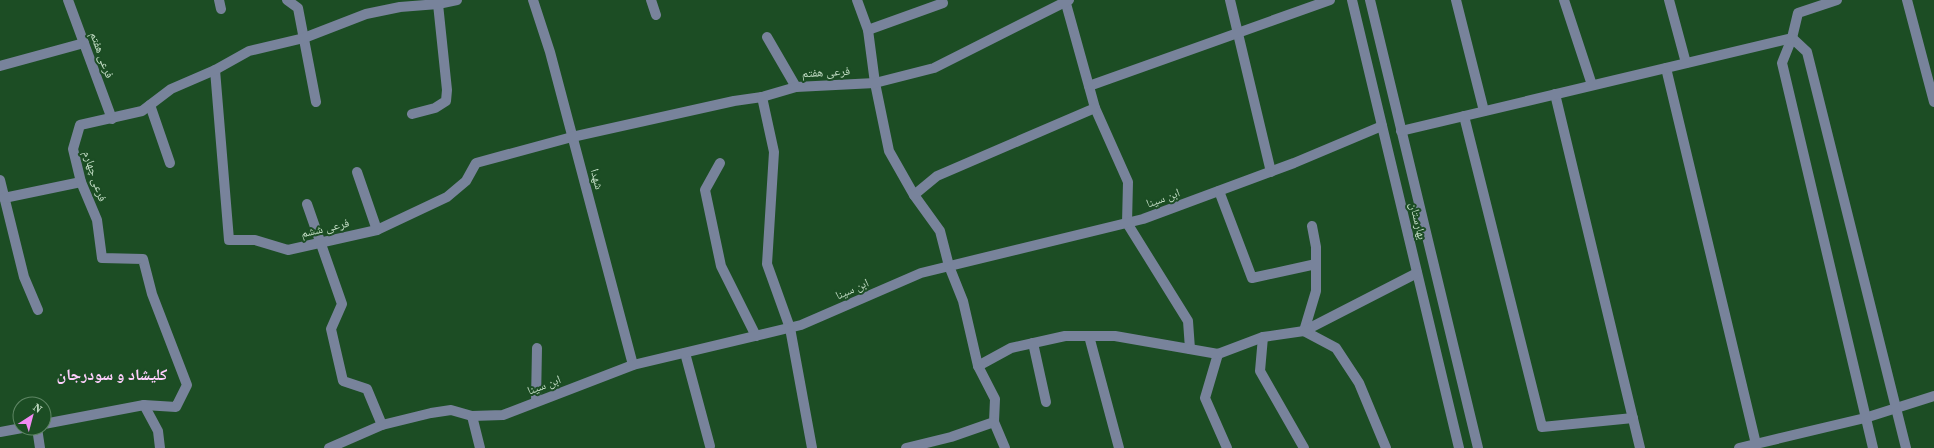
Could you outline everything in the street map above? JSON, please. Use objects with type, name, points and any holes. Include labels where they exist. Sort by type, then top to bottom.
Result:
[{"type":"street","name":"فرعی هفتم","points":[[68,0],[112,119]]},
{"type":"street","points":[[287,0],[298,8],[316,102]]},
{"type":"street","name":"فرعی چهارم","points":[[52,423],[144,406],[176,407],[187,385],[152,294],[143,259],[102,258],[97,220],[81,182],[73,149],[80,125],[142,111],[171,89],[215,70],[249,51],[304,38],[366,14],[400,3],[438,4],[457,0]]},
{"type":"street","name":"شهدا","points":[[534,0],[550,52],[633,366]]},
{"type":"street","points":[[650,0],[656,15]]},
{"type":"street","points":[[857,0],[868,30],[875,83],[889,151],[914,195],[940,231],[949,266],[963,301],[978,366],[995,399],[994,422],[1005,448]]},
{"type":"street","points":[[1230,0],[1236,33],[1271,172]]},
{"type":"street","points":[[1089,86],[1330,0]]},
{"type":"street","name":"بهارستان","points":[[1352,0],[1459,448]]},
{"type":"street","name":"بهارستان","points":[[1370,0],[1478,448]]},
{"type":"street","points":[[1456,0],[1484,111]]},
{"type":"street","points":[[1564,0],[1592,85]]},
{"type":"street","points":[[1669,0],[1686,63]]},
{"type":"street","points":[[1838,0],[1798,13],[1792,38],[1782,63],[1873,448]]},
{"type":"street","points":[[1907,0],[1934,102]]},
{"type":"street","name":"فرعی هفتم","points":[[572,137],[734,101],[762,97],[796,87],[875,83],[934,68],[1066,1]]},
{"type":"street","points":[[1066,1],[1095,108],[1128,182],[1127,223],[1188,320],[1190,349]]},
{"type":"street","points":[[868,30],[943,3]]},
{"type":"street","points":[[412,114],[435,108],[446,101],[447,90],[438,4]]},
{"type":"street","points":[[767,37],[796,87]]},
{"type":"street","points":[[1401,131],[1792,38]]},
{"type":"street","points":[[1792,38],[1807,52],[1906,448]]},
{"type":"street","points":[[0,66],[84,43]]},
{"type":"street","points":[[1666,68],[1756,444]]},
{"type":"street","name":"فرعی ششم","points":[[215,70],[229,240],[255,240],[288,250],[377,230],[447,197],[466,181],[476,163],[572,137]]},
{"type":"street","points":[[1555,94],[1640,448]]},
{"type":"street","points":[[762,97],[774,152],[767,264],[790,328],[812,448]]},
{"type":"street","points":[[150,105],[170,163]]},
{"type":"street","points":[[914,195],[937,176],[1095,108]]},
{"type":"street","points":[[1464,116],[1542,427],[1633,418]]},
{"type":"street","name":"ابن سینا","points":[[329,448],[382,425],[431,413],[451,410],[472,416],[503,415],[536,401],[633,366],[801,325],[921,273],[1144,219],[1271,172],[1382,126]]},
{"type":"street","points":[[720,163],[705,190],[721,266],[756,336]]},
{"type":"street","points":[[357,172],[377,230]]},
{"type":"street","points":[[0,180],[24,277],[38,310]]},
{"type":"street","points":[[4,198],[81,182]]},
{"type":"street","points":[[1219,191],[1252,278],[1316,264]]},
{"type":"street","points":[[307,204],[322,243],[342,304],[331,329],[343,381],[367,389],[382,425]]},
{"type":"street","points":[[1304,331],[1316,291],[1316,247],[1312,226]]},
{"type":"street","points":[[978,366],[1011,348],[1065,336],[1115,336],[1218,354],[1263,337],[1304,331],[1417,273]]},
{"type":"street","points":[[1304,331],[1336,348],[1360,383],[1386,448]]},
{"type":"street","points":[[1089,336],[1118,448]]},
{"type":"street","points":[[1263,337],[1260,371],[1304,448]]},
{"type":"street","points":[[1033,343],[1046,402]]},
{"type":"street","points":[[536,401],[537,348]]},
{"type":"street","points":[[685,353],[710,446]]},
{"type":"street","points":[[1218,354],[1205,398],[1227,448]]},
{"type":"street","points":[[1739,448],[1865,418],[1934,396]]},
{"type":"street","points":[[144,406],[158,431],[160,448]]},
{"type":"street","points":[[472,416],[480,448]]},
{"type":"street","points":[[906,448],[951,437],[994,422]]},
{"type":"street","points":[[0,432],[12,430]]},
{"type":"street","points":[[38,436],[40,448]]},
{"type":"district","name":"کلیشاد و سودرجان","points":[[112,374]]}]
